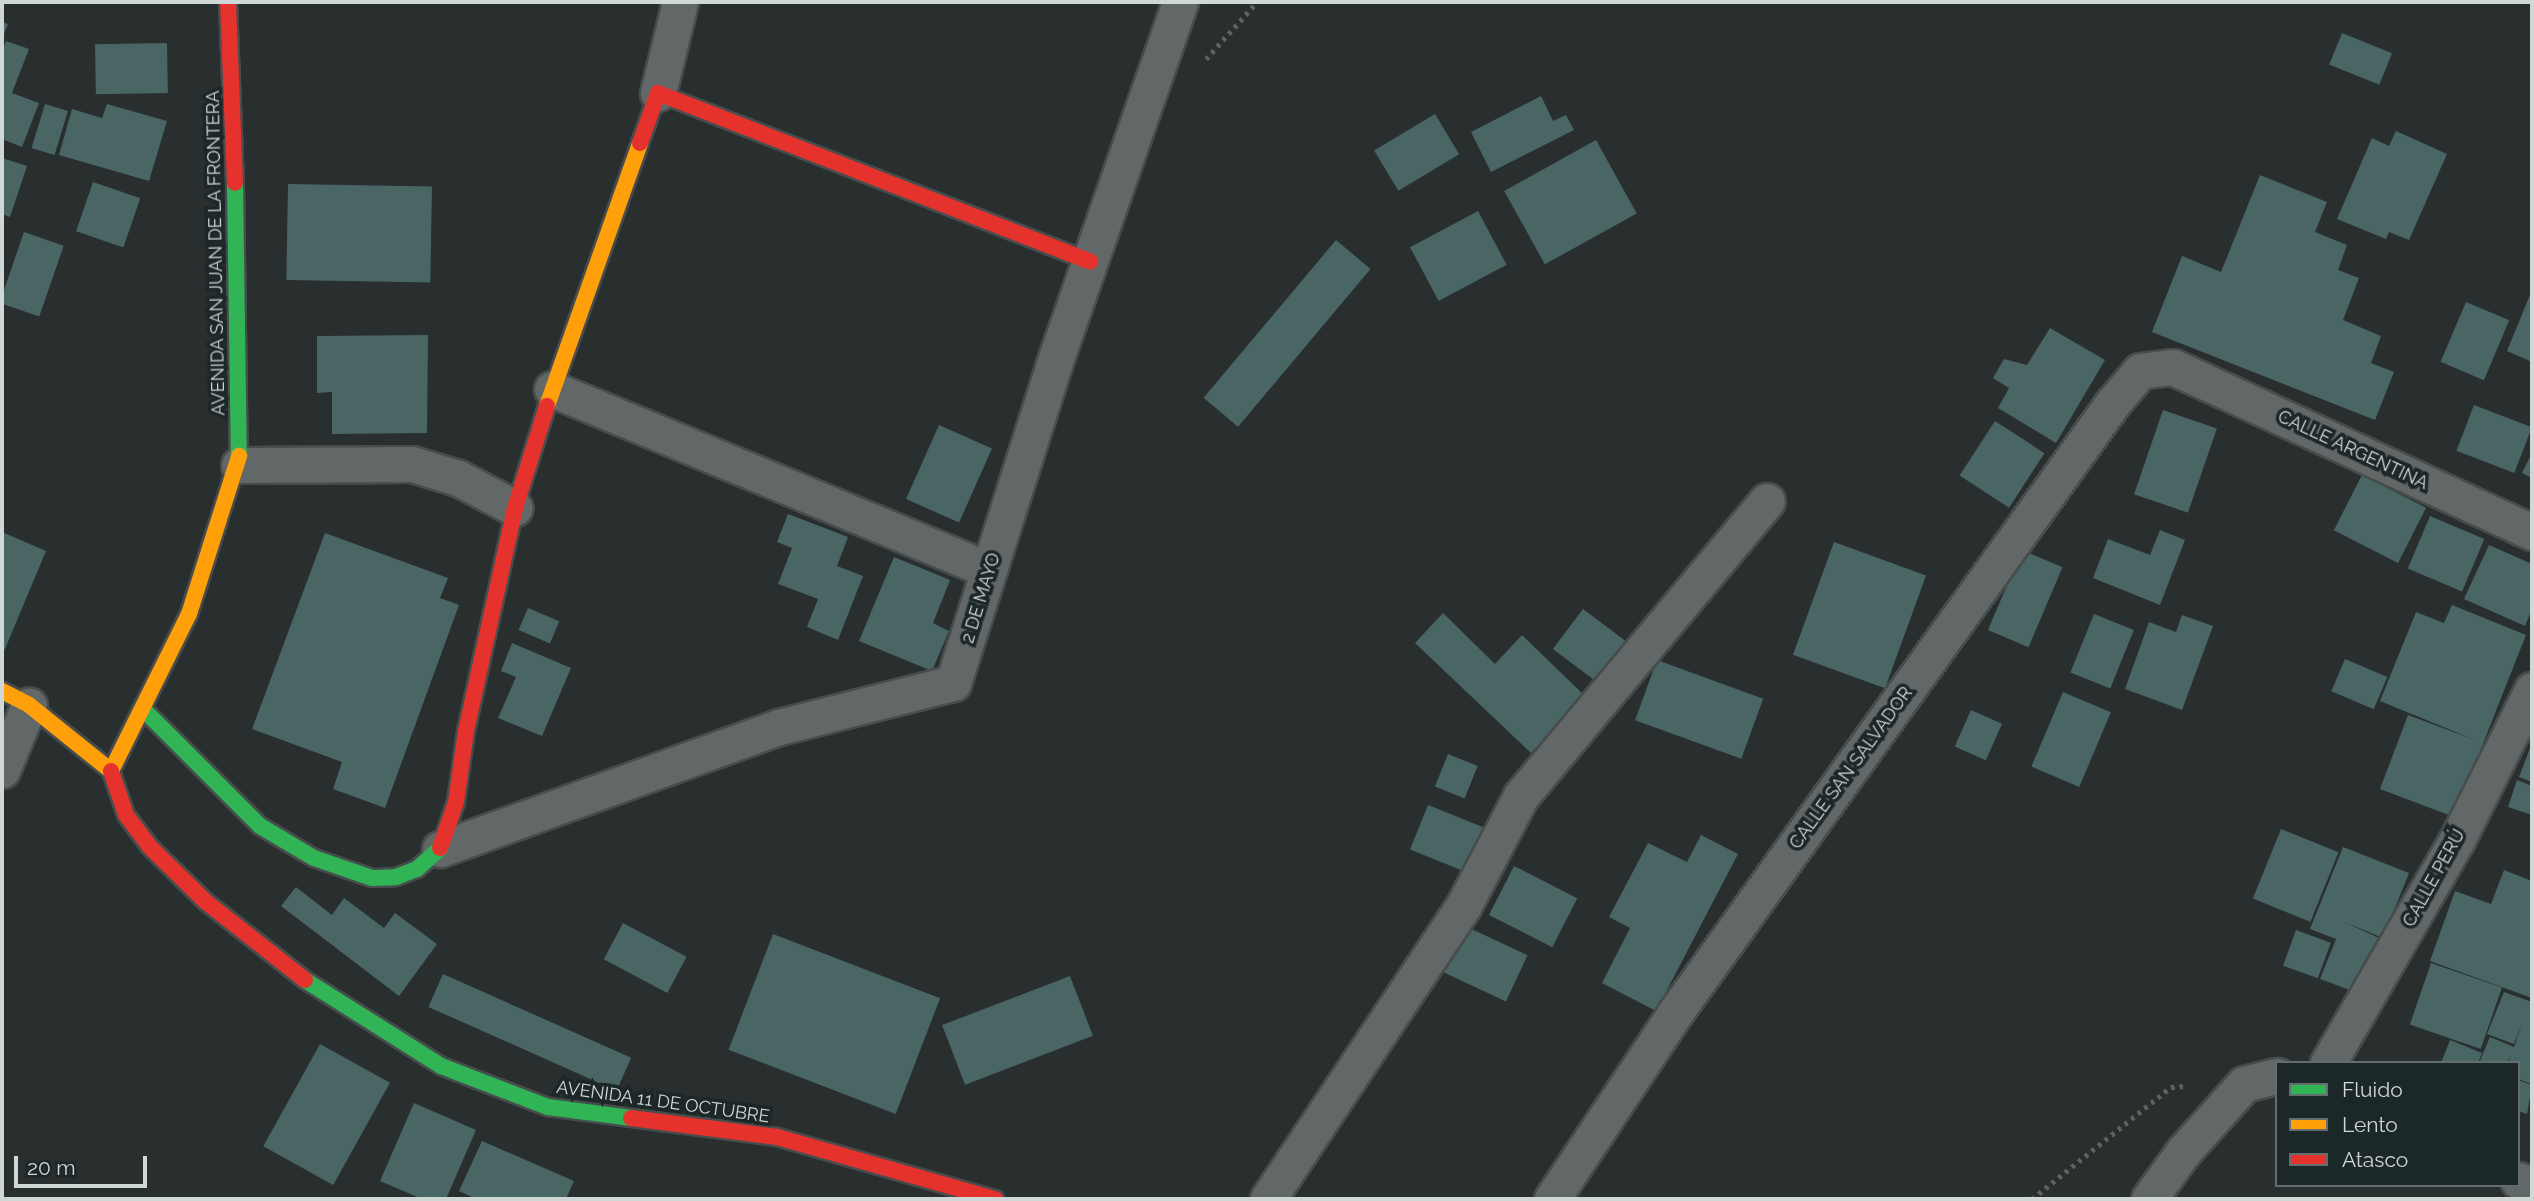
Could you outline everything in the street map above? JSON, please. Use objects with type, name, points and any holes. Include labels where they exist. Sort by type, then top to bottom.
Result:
[{"type":"street","name":"AVENIDA SAN JUAN DE LA FRONTERA","points":[[111,771],[189,614],[239,465],[240,318],[228,2]]},
{"type":"street","points":[[143,709],[260,826],[314,858],[372,878],[396,877],[417,869],[440,849],[456,802],[466,731],[515,508],[552,389],[658,93],[680,2]]},
{"type":"street","name":"2 DE MAYO","points":[[440,849],[779,727],[953,683],[1090,261],[1180,2]]},
{"type":"street","points":[[658,93],[1090,261]]},
{"type":"street","name":"CALLE ARGENTINA","points":[[2173,368],[2532,532]]},
{"type":"street","name":"CALLE SAN SALVADOR","points":[[1552,1199],[1675,1013],[2112,404],[2140,371],[2173,368]]},
{"type":"street","points":[[552,389],[989,570]]},
{"type":"street","points":[[239,465],[412,464],[458,478],[515,508]]},
{"type":"street","points":[[1268,1199],[1464,905],[1521,796],[1767,501]]},
{"type":"street","name":"CALLE PERÚ","points":[[2329,1061],[2457,840],[2532,690]]},
{"type":"street","points":[[2,770],[16,698],[111,771]]},
{"type":"street","name":"AVENIDA 11 DE OCTUBRE","points":[[111,771],[127,815],[141,836],[206,902],[313,986],[441,1066],[548,1107],[777,1137],[916,1173],[995,1199]]},
{"type":"street","points":[[2149,1199],[2183,1152],[2260,1080]]},
{"type":"path","points":[[2032,1199],[2171,1087],[2260,1080]]},
{"type":"building","points":[[2,22],[8,24],[2,39]]},
{"type":"building","points":[[2342,33],[2392,53],[2379,85],[2329,65]]},
{"type":"building","points":[[6,41],[29,49],[12,93],[39,103],[22,147],[2,139],[2,52]]},
{"type":"building","points":[[167,43],[168,93],[96,94],[95,44]]},
{"type":"building","points":[[1541,96],[1553,121],[1566,115],[1574,130],[1491,172],[1471,132]]},
{"type":"building","points":[[45,104],[68,111],[55,155],[32,148]]},
{"type":"building","points":[[107,104],[167,121],[149,181],[59,155],[72,109],[102,118]]},
{"type":"building","points":[[1435,114],[1459,154],[1398,191],[1374,151]]},
{"type":"building","points":[[2396,131],[2447,154],[2409,240],[2389,232],[2386,239],[2337,219],[2372,138],[2389,146]]},
{"type":"building","points":[[1596,140],[1637,213],[1545,264],[1504,191]]},
{"type":"building","points":[[2,158],[27,166],[10,217],[2,214]]},
{"type":"building","points":[[2260,175],[2327,202],[2315,232],[2347,245],[2338,270],[2359,278],[2343,320],[2381,336],[2371,363],[2394,372],[2375,420],[2152,332],[2182,256],[2221,272]]},
{"type":"building","points":[[93,182],[140,198],[123,247],[76,231]]},
{"type":"building","points":[[288,184],[432,187],[430,282],[286,280]]},
{"type":"building","points":[[1478,211],[1507,265],[1439,301],[1410,247]]},
{"type":"building","points":[[24,232],[64,246],[39,317],[2,304],[2,296]]},
{"type":"building","points":[[1336,240],[1370,269],[1238,427],[1204,398]]},
{"type":"building","points":[[2532,290],[2532,362],[2507,351]]},
{"type":"building","points":[[2466,302],[2509,320],[2484,380],[2441,362]]},
{"type":"building","points":[[2050,328],[2105,360],[2056,443],[1998,408],[2009,388],[1993,378],[2004,359],[2027,365]]},
{"type":"building","points":[[428,335],[427,433],[332,434],[332,392],[317,393],[317,336]]},
{"type":"building","points":[[2474,405],[2532,427],[2514,473],[2456,451]]},
{"type":"building","points":[[2163,410],[2217,429],[2188,513],[2134,494]]},
{"type":"building","points":[[1995,421],[2044,453],[2009,508],[1960,476]]},
{"type":"building","points":[[939,425],[992,449],[959,523],[906,499]]},
{"type":"building","points":[[2532,453],[2532,478],[2522,473]]},
{"type":"building","points":[[2362,475],[2426,508],[2398,563],[2334,530]]},
{"type":"building","points":[[788,514],[848,537],[837,566],[863,576],[838,640],[807,627],[818,599],[778,584],[792,548],[777,542]]},
{"type":"building","points":[[2430,516],[2484,539],[2462,592],[2408,568]]},
{"type":"building","points":[[2160,530],[2185,540],[2160,605],[2093,578],[2108,539],[2150,555]]},
{"type":"building","points":[[2,532],[46,551],[2,656]]},
{"type":"building","points":[[325,533],[448,578],[440,598],[459,605],[385,808],[333,789],[342,762],[252,729]]},
{"type":"building","points":[[1834,542],[1926,576],[1885,688],[1793,655]]},
{"type":"building","points":[[2489,545],[2532,564],[2532,609],[2525,626],[2464,599]]},
{"type":"building","points":[[2022,550],[2063,567],[2029,647],[1988,630]]},
{"type":"building","points":[[894,557],[950,580],[933,623],[949,631],[932,671],[859,641]]},
{"type":"building","points":[[2452,605],[2526,635],[2454,817],[2380,789],[2408,715],[2475,740],[2380,701],[2416,612],[2444,623]]},
{"type":"building","points":[[528,608],[559,621],[550,643],[519,630]]},
{"type":"building","points":[[1583,609],[1635,648],[1605,688],[1553,649]]},
{"type":"building","points":[[1443,613],[1495,664],[1522,635],[1585,696],[1531,753],[1415,643]]},
{"type":"building","points":[[2094,614],[2134,630],[2110,689],[2070,672]]},
{"type":"building","points":[[2182,615],[2213,626],[2182,710],[2125,689],[2149,622],[2176,632]]},
{"type":"building","points":[[512,643],[571,668],[542,736],[498,718],[516,677],[501,671]]},
{"type":"building","points":[[2345,659],[2387,677],[2374,709],[2331,691]]},
{"type":"building","points":[[1657,660],[1763,699],[1741,759],[1635,720]]},
{"type":"building","points":[[2063,692],[2111,712],[2079,787],[2031,767]]},
{"type":"building","points":[[1971,710],[2002,724],[1986,760],[1955,747]]},
{"type":"building","points":[[2532,743],[2532,782],[2519,777]]},
{"type":"building","points":[[1448,754],[1478,766],[1465,798],[1435,786]]},
{"type":"building","points":[[2517,780],[2532,786],[2532,815],[2508,807]]},
{"type":"building","points":[[1428,805],[1490,830],[1472,875],[1410,850]]},
{"type":"building","points":[[2281,829],[2338,852],[2310,922],[2253,899]]},
{"type":"building","points":[[1701,835],[1738,854],[1656,1011],[1602,983],[1630,928],[1609,917],[1648,843],[1687,862]]},
{"type":"building","points":[[2343,847],[2409,873],[2383,938],[2342,921],[2379,938],[2358,993],[2320,979],[2336,939],[2310,929]]},
{"type":"building","points":[[1514,866],[1577,898],[1552,947],[1489,915]]},
{"type":"building","points":[[2504,870],[2532,881],[2532,998],[2430,961],[2455,891],[2491,904]]},
{"type":"building","points":[[296,887],[332,915],[344,898],[384,928],[395,913],[437,944],[399,996],[281,906]]},
{"type":"building","points":[[623,923],[687,957],[667,993],[604,959]]},
{"type":"building","points":[[1465,926],[1528,955],[1506,1001],[1443,972]]},
{"type":"building","points":[[2296,930],[2331,943],[2318,978],[2283,966]]},
{"type":"building","points":[[773,934],[940,998],[896,1114],[729,1050]]},
{"type":"building","points":[[2431,963],[2502,987],[2481,1049],[2410,1024]]},
{"type":"building","points":[[443,974],[631,1058],[617,1091],[428,1007]]},
{"type":"building","points":[[1070,976],[1093,1036],[965,1085],[942,1025]]},
{"type":"building","points":[[2504,992],[2532,1002],[2532,1084],[2520,1080],[2520,1061],[2509,1061],[2511,1055],[2508,1061],[2480,1061],[2490,1037],[2514,1047],[2522,1024],[2514,1044],[2487,1034]]},
{"type":"building","points":[[2450,1040],[2482,1053],[2479,1061],[2442,1061]]},
{"type":"building","points":[[320,1044],[390,1083],[333,1185],[263,1146]]},
{"type":"building","points":[[2520,1081],[2532,1085],[2527,1114],[2520,1112]]},
{"type":"building","points":[[414,1103],[476,1130],[446,1199],[422,1199],[380,1181]]},
{"type":"building","points":[[482,1141],[574,1181],[566,1199],[476,1199],[459,1191]]},
{"type":"traffic: fast","points":[[235,183],[239,456]]},
{"type":"traffic: fast","points":[[143,709],[260,826],[314,858],[372,878],[396,877],[417,869],[440,848]]},
{"type":"traffic: fast","points":[[305,980],[441,1066],[548,1107],[631,1118]]},
{"type":"traffic: slow","points":[[547,406],[640,143]]},
{"type":"traffic: slow","points":[[111,771],[189,614],[239,456]]},
{"type":"traffic: slow","points":[[2,691],[29,705],[111,771]]},
{"type":"traffic: jam","points":[[228,2],[235,183]]},
{"type":"traffic: jam","points":[[640,143],[658,93],[1090,261]]},
{"type":"traffic: jam","points":[[440,848],[456,802],[466,731],[515,508],[547,406]]},
{"type":"traffic: jam","points":[[111,771],[126,815],[149,846],[206,902],[305,980]]},
{"type":"traffic: jam","points":[[631,1118],[777,1137],[995,1199]]}]
